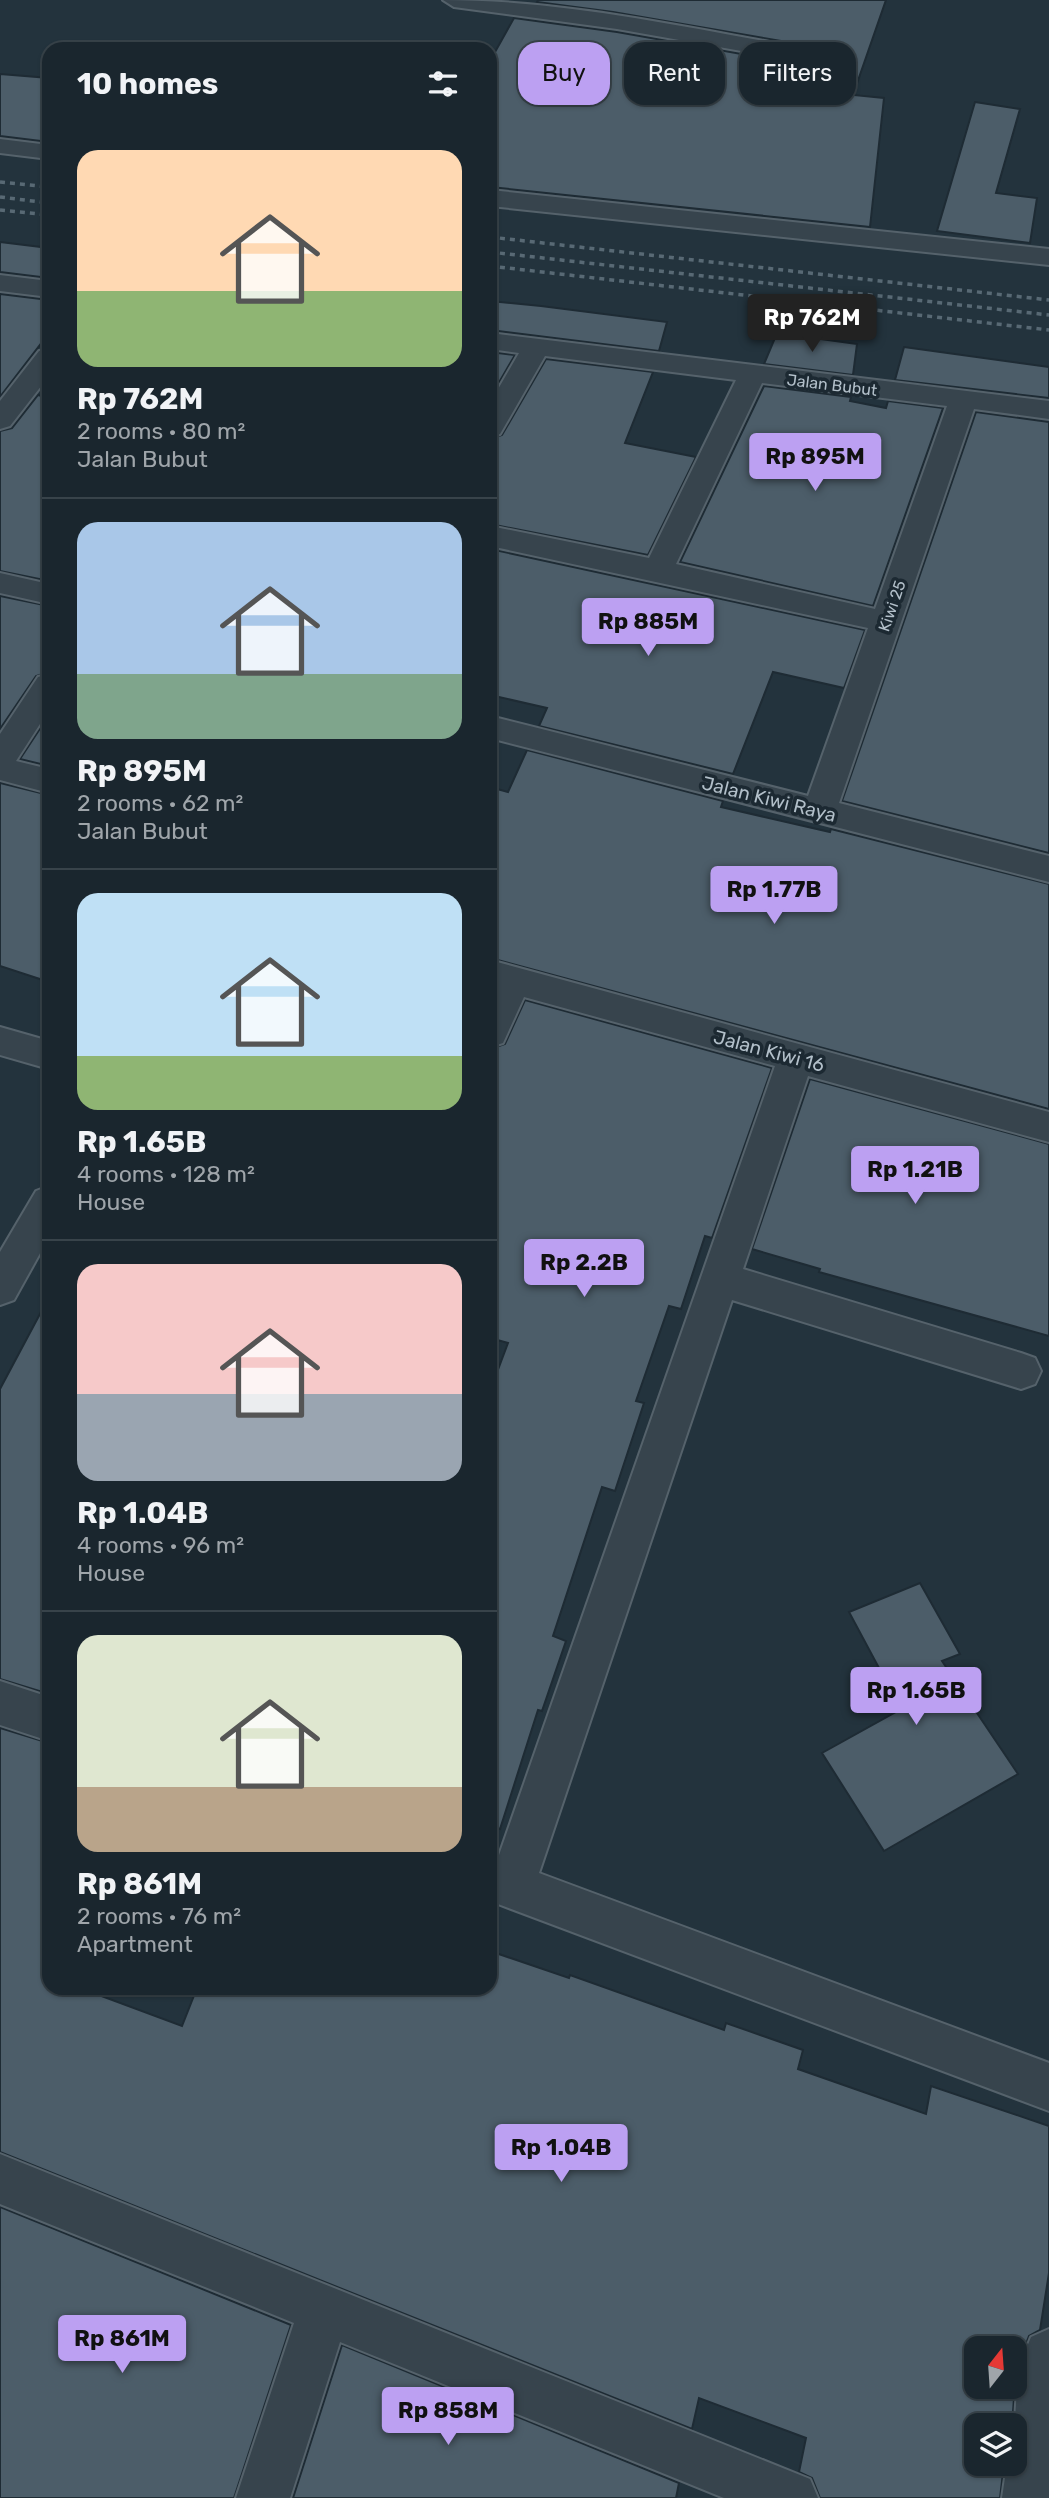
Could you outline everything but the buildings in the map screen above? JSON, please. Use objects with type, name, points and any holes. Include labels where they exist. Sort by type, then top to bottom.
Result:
[{"type":"street","points":[[454,0],[617,22],[739,44]]},
{"type":"street","points":[[617,22],[628,0]]},
{"type":"street","points":[[0,146],[42,151]]},
{"type":"street","points":[[497,199],[1049,257]]},
{"type":"street","points":[[0,283],[42,288]]},
{"type":"street","name":"Jalan Bubut","points":[[497,342],[1049,410]]},
{"type":"street","points":[[497,416],[536,346]]},
{"type":"street","points":[[0,420],[42,366]]},
{"type":"street","points":[[658,569],[752,375]]},
{"type":"street","name":"Kiwi 25","points":[[819,812],[963,401]]},
{"type":"street","points":[[497,537],[658,569],[886,622]]},
{"type":"street","points":[[0,583],[42,592]]},
{"type":"street","points":[[0,760],[42,696]]},
{"type":"street","name":"Jalan Kiwi Raya","points":[[497,729],[1049,869]]},
{"type":"street","points":[[0,768],[42,779]]},
{"type":"street","points":[[497,1001],[502,978]]},
{"type":"street","name":"Jalan Kiwi 16","points":[[502,978],[1049,1127]]},
{"type":"street","points":[[0,1041],[42,1053]]},
{"type":"street","points":[[796,1058],[720,1279],[501,1882],[1049,2087]]},
{"type":"street","points":[[0,1288],[42,1214]]},
{"type":"street","points":[[720,1279],[1021,1370]]},
{"type":"street","points":[[0,1703],[42,1717]]},
{"type":"street","points":[[0,2179],[791,2498]]},
{"type":"street","points":[[263,2498],[325,2309]]},
{"type":"street","points":[[1029,2498],[1049,2355]]},
{"type":"railway","points":[[0,182],[42,186]]},
{"type":"railway","points":[[0,197],[42,202]]},
{"type":"railway","points":[[0,210],[42,214]]},
{"type":"railway","points":[[497,238],[1049,300]]},
{"type":"railway","points":[[497,253],[1049,315]]},
{"type":"railway","points":[[497,267],[1049,330]]}]
